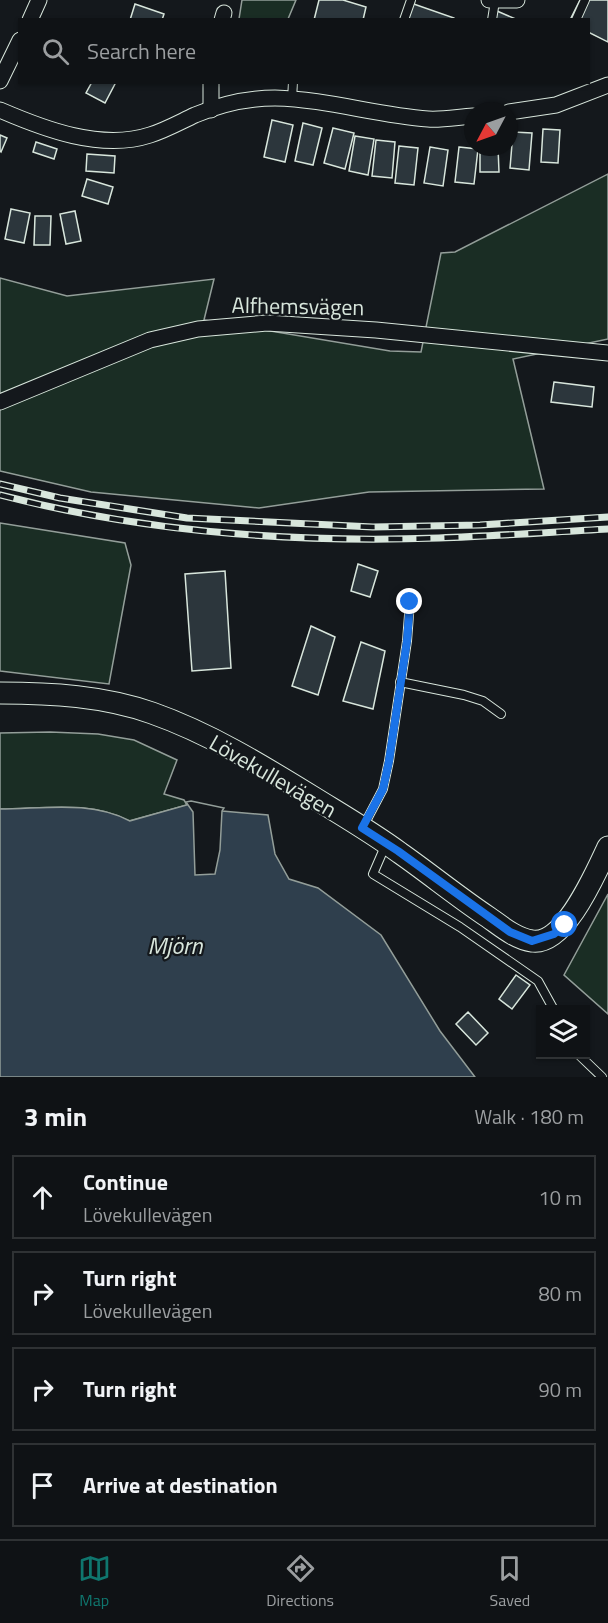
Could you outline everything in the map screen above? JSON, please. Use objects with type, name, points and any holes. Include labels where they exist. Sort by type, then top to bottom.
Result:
[{"type":"street","points":[[31,18],[39,0]]},
{"type":"street","points":[[489,0],[517,0]]},
{"type":"street","points":[[0,81],[18,44]]},
{"type":"street","points":[[211,84],[211,110]]},
{"type":"street","points":[[518,111],[556,105],[608,85]]},
{"type":"street","points":[[0,110],[67,134],[102,140],[129,140],[148,136],[231,102],[251,99],[292,99],[430,119],[464,117]]},
{"type":"street","name":"Alfhemsvägen","points":[[0,402],[150,340],[198,329],[267,323],[376,330],[608,353]]},
{"type":"street","name":"Lövekullevägen","points":[[0,693],[53,693],[122,705],[152,713],[248,756],[386,844],[510,932],[532,941],[554,934],[565,925],[608,847]]},
{"type":"lane","points":[[405,18],[411,0]]},
{"type":"lane","points":[[577,18],[585,0]]},
{"type":"lane","points":[[492,18],[495,1]]},
{"type":"lane","points":[[292,99],[293,84]]},
{"type":"lane","points":[[362,828],[383,789],[389,761],[407,641],[410,602]]},
{"type":"lane","points":[[400,682],[483,701],[501,714]]},
{"type":"lane","points":[[386,844],[373,874],[460,927],[538,981],[551,1005]]},
{"type":"lane","points":[[583,1059],[602,1077]]},
{"type":"green space","points":[[242,0],[296,0],[288,18],[239,18]]},
{"type":"green space","points":[[608,174],[608,339],[513,359],[544,489],[369,492],[259,508],[91,492],[0,471],[0,278],[67,296],[214,279],[204,320],[390,351],[421,352],[441,253],[455,252]]},
{"type":"green space","points":[[0,523],[125,543],[131,565],[109,684],[0,671]]},
{"type":"green space","points":[[0,733],[98,734],[134,740],[177,760],[164,794],[184,800],[187,805],[129,821],[114,814],[82,808],[0,809]]},
{"type":"green space","points":[[608,894],[608,1014],[564,975]]},
{"type":"water","name":"Mjörn","points":[[190,804],[222,811],[268,815],[275,854],[289,879],[318,888],[381,935],[440,1031],[475,1077],[0,1077],[0,809],[83,808],[115,814],[130,821]]},
{"type":"pier","points":[[186,802],[224,808],[215,874],[195,875],[193,812]]},
{"type":"building","points":[[319,0],[343,0],[366,7],[363,18],[314,18]]},
{"type":"building","points":[[580,0],[608,0],[608,42],[590,33],[590,18],[571,18]]},
{"type":"building","points":[[408,2],[454,18],[403,18]]},
{"type":"building","points":[[135,4],[164,14],[163,18],[131,18]]},
{"type":"building","points":[[497,11],[513,18],[495,18]]},
{"type":"building","points":[[91,84],[115,84],[105,103],[86,93]]},
{"type":"building","points":[[272,120],[293,125],[285,162],[264,157]]},
{"type":"building","points":[[303,123],[322,128],[313,165],[295,161]]},
{"type":"building","points":[[333,128],[354,133],[345,169],[324,163]]},
{"type":"building","points":[[543,129],[560,130],[558,163],[541,162]]},
{"type":"building","points":[[518,132],[532,133],[529,170],[510,168],[511,156],[518,156]]},
{"type":"building","points":[[0,135],[7,138],[1,152],[0,151]]},
{"type":"building","points":[[355,136],[374,139],[368,175],[349,171]]},
{"type":"building","points":[[376,140],[395,142],[392,178],[372,176]]},
{"type":"building","points":[[36,142],[57,149],[54,159],[33,152]]},
{"type":"building","points":[[399,146],[418,148],[414,185],[395,183]]},
{"type":"building","points":[[430,147],[448,150],[443,186],[424,183]]},
{"type":"building","points":[[459,147],[464,148],[464,156],[477,156],[474,184],[455,182]]},
{"type":"building","points":[[87,154],[115,156],[114,173],[86,171]]},
{"type":"building","points":[[480,156],[498,156],[499,172],[480,172]]},
{"type":"building","points":[[87,179],[113,187],[108,204],[82,196]]},
{"type":"building","points":[[11,209],[30,213],[24,243],[5,239]]},
{"type":"building","points":[[75,211],[81,241],[66,244],[60,214]]},
{"type":"building","points":[[35,216],[51,216],[50,245],[34,245]]},
{"type":"building","points":[[554,382],[594,387],[592,407],[551,402]]},
{"type":"building","points":[[358,564],[378,571],[370,597],[351,591]]},
{"type":"building","points":[[225,571],[231,668],[192,671],[185,574]]},
{"type":"building","points":[[311,626],[335,637],[318,695],[292,686]]},
{"type":"building","points":[[361,642],[385,651],[373,709],[343,701]]},
{"type":"building","points":[[516,975],[530,985],[512,1009],[499,999]]},
{"type":"building","points":[[468,1012],[488,1033],[476,1045],[456,1024]]},
{"type":"railway","points":[[0,484],[60,498],[187,518],[373,527],[480,525],[608,517]]},
{"type":"railway","points":[[0,495],[108,518],[163,526],[273,536],[328,539],[439,538],[608,529]]},
{"type":"route","points":[[410,602],[407,641],[389,761],[383,789],[362,828],[398,851],[510,932],[532,941],[546,939],[565,925]]}]
